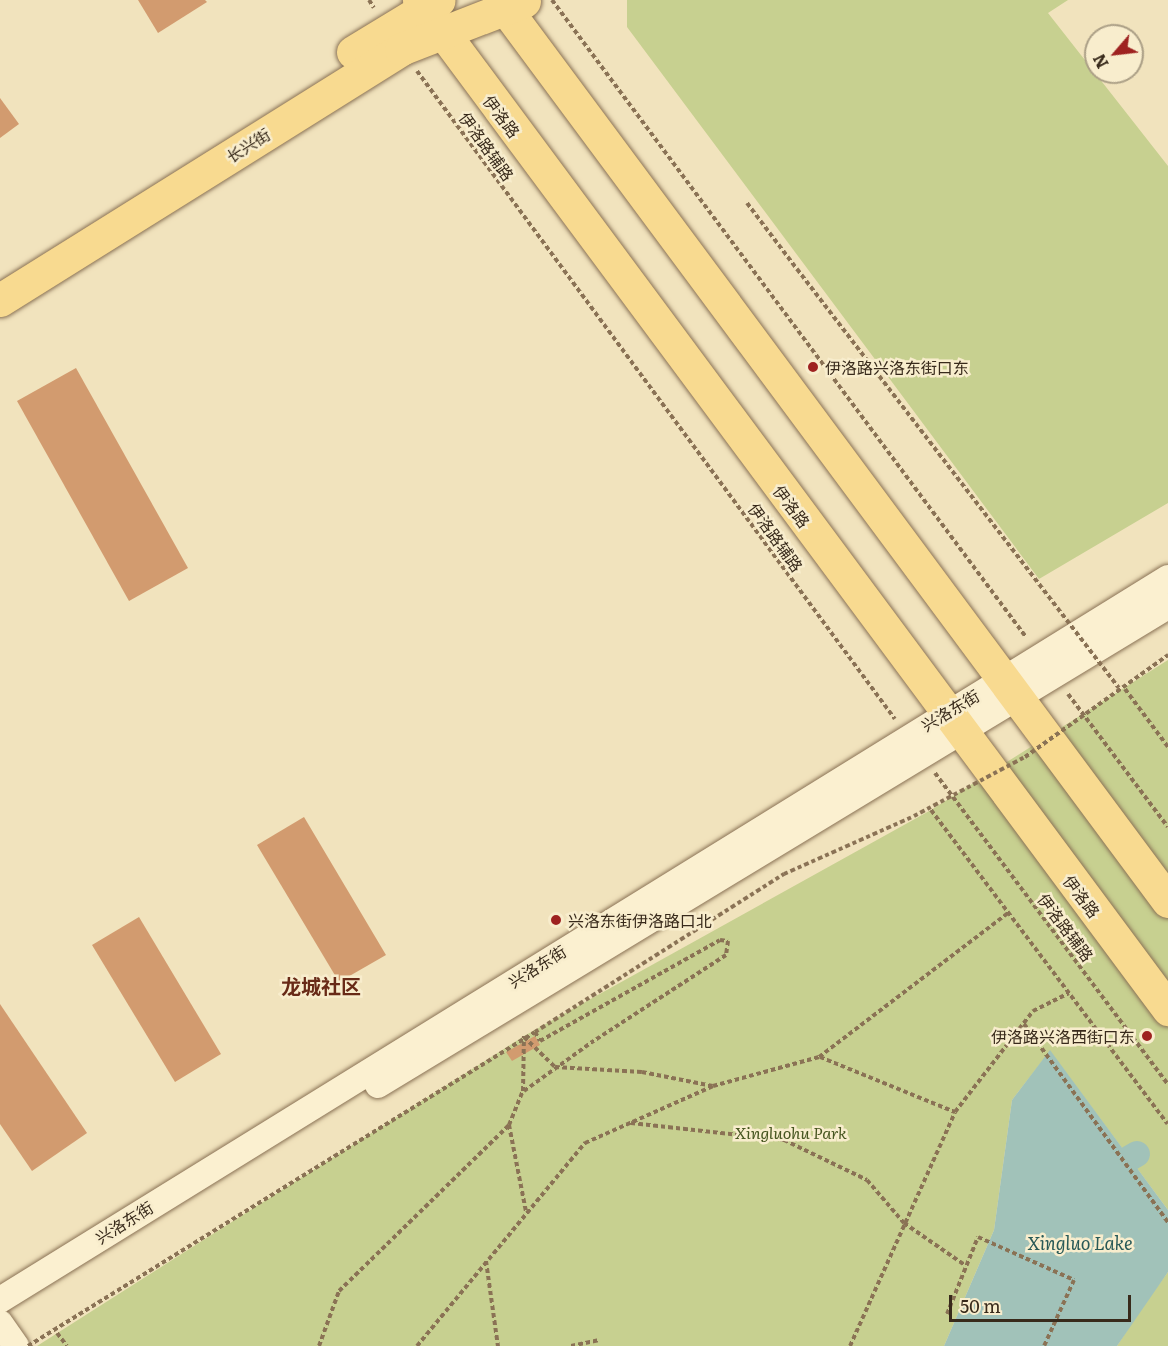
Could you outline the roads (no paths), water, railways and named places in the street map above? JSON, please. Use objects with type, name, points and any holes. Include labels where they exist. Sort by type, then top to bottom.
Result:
[{"type":"main road","name":"长兴街","points":[[0,300],[395,40],[431,10],[510,3]]},
{"type":"main road","points":[[510,3],[1009,688],[1168,901]]},
{"type":"main road","name":"伊洛路","points":[[431,10],[952,722],[1168,1009]]},
{"type":"main road","name":"长兴街","points":[[0,273],[395,40]]},
{"type":"street","name":"兴洛东街","points":[[0,1300],[913,744],[1047,665],[1168,578]]},
{"type":"street","name":"兴洛东街","points":[[1047,665],[1168,606]]},
{"type":"street","name":"兴洛东街","points":[[0,1318],[913,744]]},
{"type":"street","points":[[0,1323],[16,1346]]},
{"type":"water","name":"Xingluo Lake","points":[[1050,1050],[1168,1210],[1168,1272],[1117,1346],[944,1346],[994,1230],[1012,1100]]},
{"type":"waterway","points":[[1130,1158],[1137,1154]]},
{"type":"place","name":"伊洛路兴洛东街口东","points":[[813,367]]},
{"type":"place","name":"兴洛东街伊洛路口北","points":[[556,920]]},
{"type":"place","name":"伊洛路兴洛西街口东","points":[[1147,1036]]},
{"type":"district","name":"龙城社区","points":[[321,985]]},
{"type":"park label","name":"Xingluohu Park","points":[[791,1132]]}]
